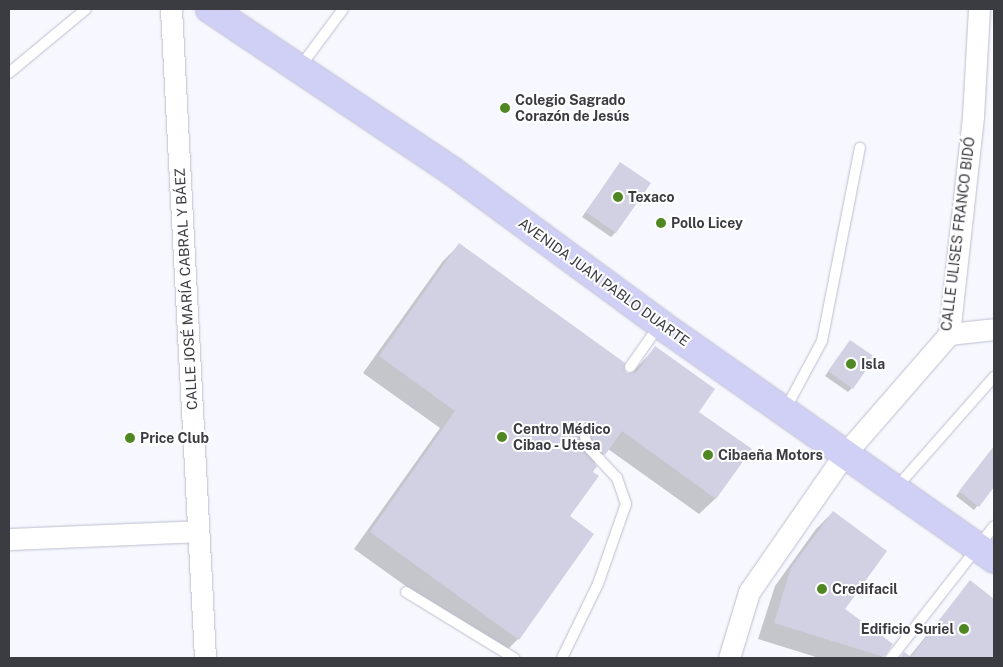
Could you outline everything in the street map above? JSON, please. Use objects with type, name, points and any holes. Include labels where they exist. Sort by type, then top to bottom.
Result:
[{"type":"main road","name":"AVENIDA JUAN PABLO DUARTE","points":[[210,9],[452,171],[660,324],[844,455],[895,489],[989,544]]},
{"type":"street","name":"CALLE JOSÉ MARÍA CABRAL Y BÁEZ","points":[[171,9],[205,658]]},
{"type":"street","name":"CALLE ULISES FRANCO BIDÓ","points":[[729,658],[750,592],[844,455],[949,334],[973,116],[980,9]]},
{"type":"street","points":[[949,334],[994,329]]},
{"type":"street","points":[[9,539],[198,531]]},
{"type":"lane","points":[[9,72],[86,9]]},
{"type":"lane","points":[[300,68],[343,9]]},
{"type":"lane","points":[[784,411],[822,341],[860,148]]},
{"type":"lane","points":[[630,367],[660,324]]},
{"type":"lane","points":[[895,489],[994,377]]},
{"type":"lane","points":[[562,658],[598,584],[626,504],[617,478],[587,446],[584,432]]},
{"type":"lane","points":[[891,658],[989,544]]},
{"type":"lane","points":[[406,592],[514,658]]},
{"type":"building","name":"Texaco","points":[[620,162],[651,183],[616,233],[586,212]]},
{"type":"building","name":"Centro Médico Cibao - Utesa","points":[[459,243],[625,363],[626,373],[637,372],[655,346],[715,389],[699,412],[752,449],[716,499],[622,431],[605,455],[593,443],[589,428],[580,427],[577,433],[580,448],[597,466],[593,472],[599,476],[570,516],[594,534],[519,640],[370,532],[455,411],[379,356]]},
{"type":"building","name":"Isla","points":[[850,340],[875,357],[853,389],[828,371]]},
{"type":"building","points":[[994,446],[994,487],[979,507],[959,491]]},
{"type":"building","name":"Credifacil","points":[[833,511],[887,551],[845,609],[893,644],[884,657],[774,623],[791,568]]},
{"type":"building","name":"Edificio Suriel","points":[[970,580],[994,599],[994,658],[900,658],[904,652],[911,657]]},
{"type":"place","name":"Colegio Sagrado Corazón de Jesús","points":[[505,108]]},
{"type":"place","name":"Texaco","points":[[618,197]]},
{"type":"place","name":"Pollo Licey","points":[[661,223]]},
{"type":"place","name":"Isla","points":[[851,364]]},
{"type":"place","name":"Centro Médico Cibao - Utesa","points":[[502,437]]},
{"type":"place","name":"Price Club","points":[[130,438]]},
{"type":"place","name":"Cibaeña Motors","points":[[708,455]]},
{"type":"place","name":"Credifacil","points":[[822,589]]},
{"type":"place","name":"Edificio Suriel","points":[[964,629]]}]
